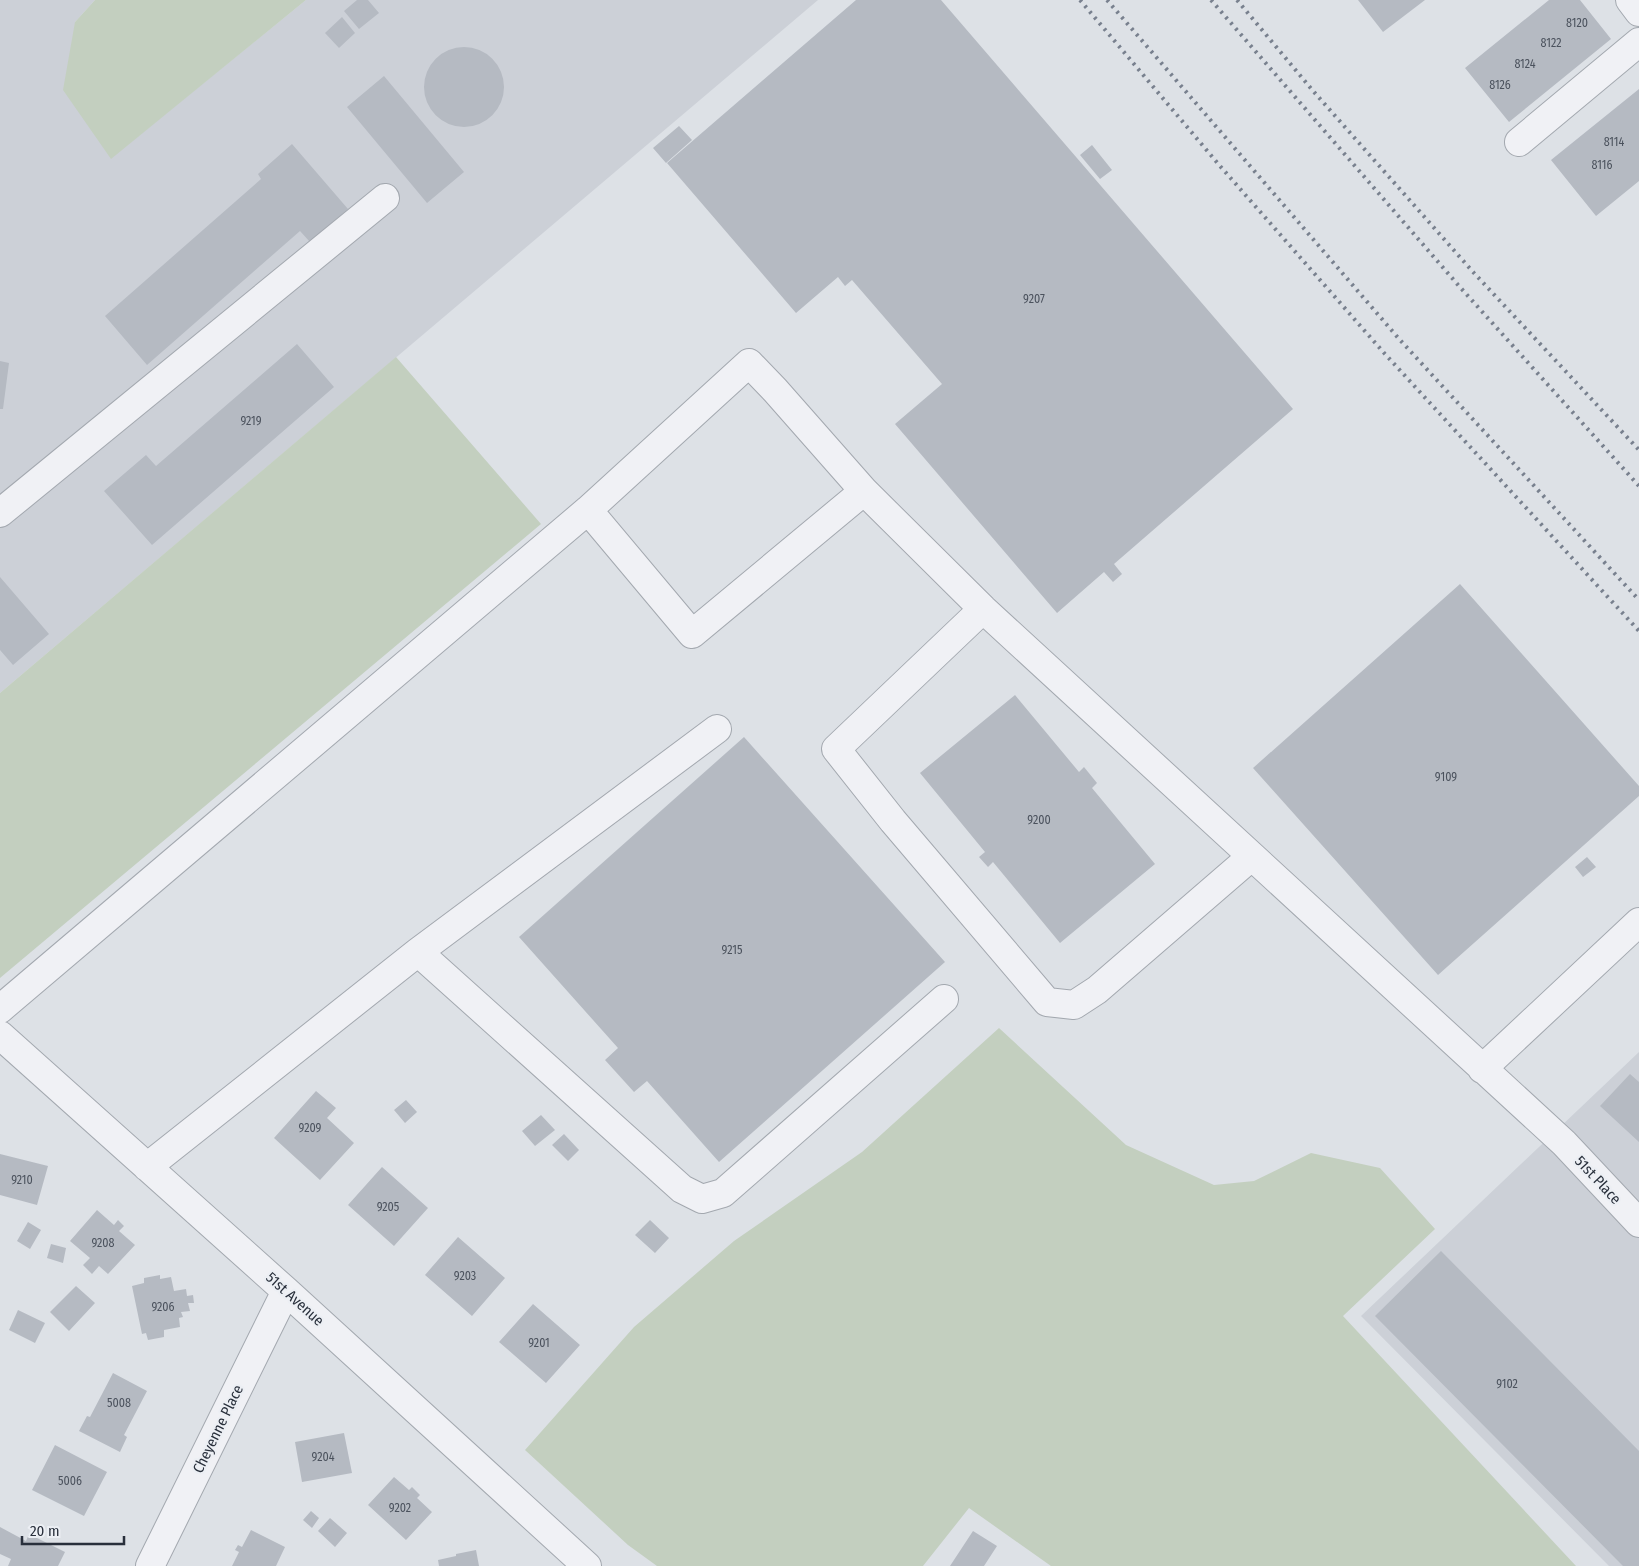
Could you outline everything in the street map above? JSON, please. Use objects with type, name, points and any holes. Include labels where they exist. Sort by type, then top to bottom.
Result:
[{"type":"street","points":[[1630,0],[1639,12]]},
{"type":"street","points":[[1519,142],[1639,42]]},
{"type":"street","points":[[0,513],[386,198]]},
{"type":"street","name":"51st Place","points":[[588,510],[748,363],[775,390],[864,491],[983,610],[1564,1143],[1639,1223]]},
{"type":"street","points":[[0,1009],[588,510],[692,634],[864,491]]},
{"type":"street","points":[[983,610],[836,749],[900,829],[1048,1002],[1074,1005],[1097,990],[1251,857]]},
{"type":"street","points":[[147,1167],[418,952],[717,730]]},
{"type":"street","points":[[1482,1069],[1639,922]]},
{"type":"street","points":[[418,952],[682,1189],[702,1199],[723,1193],[944,999]]},
{"type":"street","name":"51st Avenue","points":[[0,1035],[286,1291],[587,1566]]},
{"type":"street","name":"Cheyenne Place","points":[[150,1566],[286,1291]]},
{"type":"shaded area","points":[[0,0],[95,0],[75,22],[111,158],[306,0],[818,0],[0,693]]},
{"type":"shaded area","points":[[1639,1052],[1639,1566],[1609,1566],[1361,1316]]},
{"type":"green space","points":[[95,0],[306,0],[111,159],[63,90],[75,22]]},
{"type":"green space","points":[[396,357],[541,524],[0,978],[0,693]]},
{"type":"green space","points":[[999,1028],[1126,1145],[1214,1185],[1254,1181],[1311,1153],[1380,1168],[1435,1229],[1343,1316],[1576,1566],[1051,1566],[969,1508],[923,1566],[657,1566],[628,1545],[525,1450],[634,1327],[734,1241],[862,1152]]},
{"type":"building","points":[[357,0],[368,0],[379,13],[359,29],[344,11]]},
{"type":"building","points":[[856,0],[941,0],[1293,409],[1114,564],[1122,574],[1113,582],[1104,572],[1057,613],[895,424],[942,384],[852,280],[845,286],[838,277],[796,313],[667,163]]},
{"type":"building","points":[[1358,0],[1425,0],[1383,32]]},
{"type":"building","points":[[1549,0],[1580,0],[1611,39],[1509,122],[1465,68]]},
{"type":"building","points":[[342,17],[355,33],[339,48],[325,33]]},
{"type":"building","points":[[464,47],[479,50],[492,59],[501,72],[504,87],[501,102],[492,115],[479,124],[464,127],[449,124],[436,115],[427,102],[424,87],[427,72],[436,59],[449,50]]},
{"type":"building","points":[[384,76],[464,172],[427,203],[347,107]]},
{"type":"building","points":[[1639,89],[1639,181],[1596,216],[1551,160]]},
{"type":"building","points":[[679,126],[692,140],[666,163],[653,148]]},
{"type":"building","points":[[292,144],[348,209],[310,242],[300,231],[147,365],[105,316],[261,179],[258,174]]},
{"type":"building","points":[[1092,145],[1112,170],[1100,179],[1080,155]]},
{"type":"building","points":[[297,344],[334,387],[152,545],[104,491],[146,455],[156,466]]},
{"type":"building","points":[[0,361],[9,363],[3,409],[0,409]]},
{"type":"building","points":[[0,577],[49,634],[13,665],[0,650]]},
{"type":"building","points":[[1460,584],[1639,786],[1639,796],[1438,975],[1253,768]]},
{"type":"building","points":[[1015,695],[1079,772],[1084,767],[1097,783],[1092,788],[1155,864],[1060,943],[993,862],[988,867],[979,857],[985,852],[920,773]]},
{"type":"building","points":[[744,737],[945,962],[719,1162],[647,1081],[634,1092],[605,1060],[618,1048],[519,937]]},
{"type":"building","points":[[1587,857],[1596,867],[1583,877],[1575,867]]},
{"type":"building","points":[[1630,1074],[1639,1082],[1639,1142],[1600,1106]]},
{"type":"building","points":[[316,1091],[336,1108],[327,1118],[354,1143],[320,1180],[274,1138]]},
{"type":"building","points":[[406,1100],[417,1112],[405,1123],[394,1110]]},
{"type":"building","points":[[541,1115],[555,1130],[535,1146],[522,1131]]},
{"type":"building","points":[[564,1134],[579,1150],[568,1161],[552,1145]]},
{"type":"building","points":[[0,1154],[48,1166],[37,1205],[0,1195]]},
{"type":"building","points":[[382,1167],[428,1208],[394,1246],[348,1205]]},
{"type":"building","points":[[97,1210],[114,1225],[118,1220],[124,1226],[119,1231],[135,1245],[108,1274],[99,1266],[92,1274],[83,1265],[90,1258],[70,1241]]},
{"type":"building","points":[[650,1220],[669,1238],[655,1253],[635,1235]]},
{"type":"building","points":[[28,1222],[41,1230],[30,1249],[17,1241]]},
{"type":"building","points":[[458,1237],[505,1278],[472,1316],[425,1275]]},
{"type":"building","points":[[51,1244],[66,1248],[63,1263],[47,1258]]},
{"type":"building","points":[[1441,1251],[1639,1451],[1639,1566],[1623,1566],[1375,1316]]},
{"type":"building","points":[[160,1275],[160,1279],[171,1277],[174,1291],[186,1289],[187,1296],[193,1295],[194,1303],[188,1303],[190,1311],[181,1312],[183,1317],[179,1318],[180,1327],[164,1330],[164,1337],[148,1340],[146,1333],[142,1334],[132,1286],[144,1283],[144,1278]]},
{"type":"building","points":[[76,1286],[95,1303],[69,1331],[50,1312]]},
{"type":"building","points":[[533,1304],[580,1345],[546,1383],[499,1342]]},
{"type":"building","points":[[18,1310],[45,1323],[35,1343],[9,1330]]},
{"type":"building","points":[[113,1373],[147,1391],[124,1435],[127,1437],[120,1452],[79,1431],[87,1416],[90,1417]]},
{"type":"building","points":[[344,1433],[352,1473],[302,1482],[295,1442]]},
{"type":"building","points":[[55,1445],[107,1472],[84,1516],[32,1490]]},
{"type":"building","points":[[394,1477],[409,1490],[412,1487],[420,1495],[417,1498],[432,1512],[406,1540],[368,1505]]},
{"type":"building","points":[[311,1511],[319,1518],[312,1528],[303,1520]]},
{"type":"building","points":[[330,1518],[347,1533],[335,1547],[318,1531]]},
{"type":"building","points":[[0,1527],[26,1541],[29,1534],[65,1552],[58,1566],[8,1566],[11,1559],[0,1554]]},
{"type":"building","points":[[251,1530],[285,1547],[276,1566],[232,1566],[239,1552],[235,1550],[238,1545],[242,1547]]},
{"type":"building","points":[[973,1531],[997,1546],[984,1566],[950,1566]]},
{"type":"building","points":[[476,1550],[479,1566],[439,1566],[438,1560]]},
{"type":"railway","points":[[1080,0],[1220,166],[1385,354],[1639,631]]},
{"type":"railway","points":[[1107,0],[1400,340],[1639,600]]},
{"type":"railway","points":[[1211,0],[1459,286],[1639,486]]},
{"type":"railway","points":[[1237,0],[1314,92],[1474,273],[1639,450]]}]
